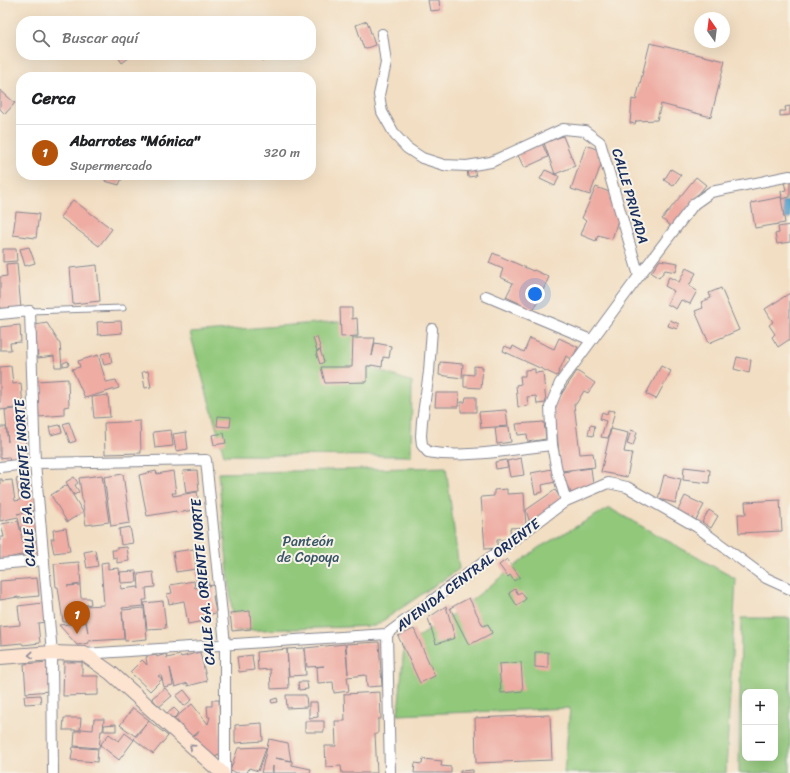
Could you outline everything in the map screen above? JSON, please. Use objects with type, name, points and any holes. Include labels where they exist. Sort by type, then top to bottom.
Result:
[{"type":"street","name":"CALLE PRIVADA","points":[[382,34],[386,63],[380,95],[382,112],[395,135],[407,148],[422,158],[444,164],[467,166],[491,162],[563,129],[585,131],[600,142],[639,276]]},
{"type":"street","name":"CALLE PRIVADA","points":[[639,276],[694,204],[711,192],[790,176]]},
{"type":"street","points":[[566,501],[557,470],[552,445],[550,407],[560,383],[639,276]]},
{"type":"street","points":[[486,296],[591,340]]},
{"type":"street","points":[[0,314],[30,311]]},
{"type":"street","name":"CALLE 5A. ORIENTE NORTE","points":[[30,311],[35,463],[52,653],[53,773]]},
{"type":"street","points":[[432,329],[429,372],[421,436],[422,445],[428,452],[442,455],[552,445]]},
{"type":"street","name":"CALLE 6A. ORIENTE NORTE","points":[[35,463],[206,460],[225,644],[223,773]]},
{"type":"street","points":[[0,467],[35,463]]},
{"type":"street","name":"AVENIDA CENTRAL ORIENTE","points":[[0,657],[52,653],[84,654],[387,634],[566,501],[608,484],[627,487],[697,527],[766,578],[790,589]]},
{"type":"street","points":[[0,564],[44,560]]},
{"type":"street","points":[[387,634],[390,773]]},
{"type":"street","points":[[84,654],[111,673],[223,773]]},
{"type":"lane","points":[[30,311],[123,308]]},
{"type":"green space","points":[[355,320],[371,368],[412,382],[411,456],[224,455],[190,333]]},
{"type":"green space","name":"Panteón de Copoya","points":[[446,467],[459,569],[375,626],[234,631],[218,473]]},
{"type":"green space","points":[[609,508],[736,579],[726,773],[564,773],[570,708],[398,715],[404,647],[463,607],[538,548]]},
{"type":"green space","points":[[741,618],[790,618],[790,773],[739,773]]},
{"type":"water","points":[[790,201],[790,218],[785,219],[782,202]]},
{"type":"building","points":[[428,0],[439,0],[440,10],[430,11]]},
{"type":"building","points":[[367,21],[375,45],[364,49],[356,25]]},
{"type":"building","points":[[650,43],[725,61],[711,117],[661,104],[657,120],[636,121],[635,124],[630,123],[632,99],[636,100]]},
{"type":"building","points":[[0,90],[15,103],[5,114],[0,109]]},
{"type":"building","points":[[790,106],[790,115],[780,116],[780,111],[786,111],[785,107]]},
{"type":"building","points":[[563,136],[575,166],[555,174],[544,143]]},
{"type":"building","points":[[542,143],[548,157],[524,168],[517,153]]},
{"type":"building","points":[[586,145],[601,151],[598,158],[603,159],[590,195],[571,189]]},
{"type":"building","points":[[474,168],[476,176],[468,177],[467,170]]},
{"type":"building","points":[[671,169],[681,175],[673,186],[664,180]]},
{"type":"building","points":[[545,170],[559,176],[555,186],[540,179]]},
{"type":"building","points":[[696,177],[706,185],[672,227],[662,219]]},
{"type":"building","points":[[105,180],[121,180],[119,185]]},
{"type":"building","points":[[790,181],[790,197],[782,199],[781,191],[786,190],[784,182]]},
{"type":"building","points":[[596,187],[612,193],[610,198],[614,200],[618,220],[612,239],[598,235],[596,241],[581,235],[586,221],[582,218]]},
{"type":"building","points":[[781,197],[785,223],[755,228],[751,203]]},
{"type":"building","points":[[73,200],[112,229],[99,246],[60,217]]},
{"type":"building","points":[[16,212],[39,214],[36,238],[13,235]]},
{"type":"building","points":[[790,225],[790,242],[777,244],[775,234],[779,233],[778,227]]},
{"type":"building","points":[[29,247],[35,263],[25,266],[20,249]]},
{"type":"building","points":[[3,249],[16,249],[17,261],[3,262]]},
{"type":"building","points":[[493,253],[549,277],[533,312],[506,297],[513,283],[500,277],[503,269],[489,263]]},
{"type":"building","points":[[660,260],[678,263],[676,272],[665,270],[659,278],[651,273]]},
{"type":"building","points":[[17,263],[21,309],[0,311],[0,277],[7,276],[6,264]]},
{"type":"building","points":[[97,265],[100,301],[73,304],[70,268]]},
{"type":"building","points":[[686,268],[696,273],[689,286],[697,291],[690,304],[681,300],[676,309],[667,304],[674,291],[665,286],[669,277],[679,282]]},
{"type":"building","points":[[721,288],[739,330],[709,343],[695,311],[703,308],[701,302],[711,298],[709,293]]},
{"type":"building","points":[[790,293],[790,339],[778,347],[772,337],[775,334],[769,325],[773,322],[765,309]]},
{"type":"building","points":[[340,308],[352,308],[352,319],[357,318],[358,336],[341,337]]},
{"type":"building","points":[[670,320],[679,324],[677,329],[668,326]]},
{"type":"building","points":[[121,321],[122,333],[98,335],[97,322]]},
{"type":"building","points":[[47,323],[60,344],[62,367],[55,367],[54,356],[38,358],[35,325]]},
{"type":"building","points":[[20,325],[21,342],[10,343],[11,350],[0,350],[0,327]]},
{"type":"building","points":[[317,337],[321,350],[317,351],[313,338]]},
{"type":"building","points":[[353,338],[375,338],[372,356],[375,343],[391,346],[389,358],[383,357],[382,367],[371,365],[367,366],[367,382],[325,383],[321,367],[352,367]]},
{"type":"building","points":[[530,338],[554,349],[559,338],[578,347],[572,359],[566,356],[557,376],[503,351],[505,346],[512,349],[513,346],[524,352]]},
{"type":"building","points":[[320,350],[324,362],[320,364],[316,352]]},
{"type":"building","points":[[110,352],[112,363],[104,365],[101,354]]},
{"type":"building","points":[[98,355],[106,382],[116,380],[119,388],[85,398],[72,369],[80,367],[78,361]]},
{"type":"building","points":[[737,357],[751,360],[749,373],[734,369]]},
{"type":"building","points":[[68,361],[69,365],[63,366],[63,363]]},
{"type":"building","points":[[440,362],[463,364],[462,378],[439,375]]},
{"type":"building","points":[[11,366],[13,384],[21,383],[23,407],[0,410],[0,367]]},
{"type":"building","points":[[474,366],[483,367],[481,388],[464,387],[464,374],[474,375]]},
{"type":"building","points":[[661,366],[671,371],[656,399],[646,394]]},
{"type":"building","points":[[535,369],[535,373],[543,372],[546,403],[537,404],[536,396],[527,397],[528,406],[518,407],[516,385],[521,384],[520,376],[525,376],[525,370]]},
{"type":"building","points":[[148,371],[151,387],[145,388],[142,372]]},
{"type":"building","points":[[577,371],[595,383],[588,393],[584,391],[576,404],[574,404],[580,454],[593,453],[595,467],[561,471],[554,407],[556,407],[554,405]]},
{"type":"building","points":[[68,379],[69,406],[64,407],[64,415],[39,417],[37,381]]},
{"type":"building","points":[[436,393],[459,393],[458,407],[435,407]]},
{"type":"building","points":[[108,395],[110,417],[94,418],[92,397]]},
{"type":"building","points":[[466,397],[476,397],[476,412],[461,412],[461,402],[465,402]]},
{"type":"building","points":[[25,408],[26,427],[24,427],[27,460],[10,462],[9,457],[0,458],[0,427],[6,427],[8,442],[5,410]]},
{"type":"building","points":[[506,410],[508,426],[481,428],[479,412]]},
{"type":"building","points":[[608,410],[615,411],[608,438],[601,437],[606,421],[600,419],[602,412],[607,414]]},
{"type":"building","points":[[218,416],[231,417],[230,427],[217,426]]},
{"type":"building","points":[[140,421],[141,453],[105,454],[104,423]]},
{"type":"building","points":[[69,422],[76,441],[70,443],[63,424]]},
{"type":"building","points":[[544,422],[546,439],[528,442],[527,434],[518,435],[516,424]]},
{"type":"building","points":[[60,425],[62,432],[51,435],[49,427]]},
{"type":"building","points":[[590,425],[595,426],[593,436],[588,435]]},
{"type":"building","points":[[509,427],[511,442],[497,444],[495,428]]},
{"type":"building","points":[[611,429],[628,433],[624,452],[632,453],[627,477],[601,472]]},
{"type":"building","points":[[171,430],[173,446],[155,448],[153,432]]},
{"type":"building","points":[[631,430],[637,432],[633,446],[627,444]]},
{"type":"building","points":[[186,432],[188,449],[176,451],[173,434]]},
{"type":"building","points":[[224,433],[226,443],[214,445],[212,435]]},
{"type":"building","points":[[521,458],[524,475],[510,477],[507,461]]},
{"type":"building","points":[[506,460],[508,467],[496,469],[495,462]]},
{"type":"building","points":[[684,467],[710,470],[709,483],[683,480]]},
{"type":"building","points":[[591,468],[593,484],[572,494],[562,477],[562,472]]},
{"type":"building","points":[[552,469],[555,482],[542,485],[543,492],[535,494],[531,473]]},
{"type":"building","points":[[197,470],[199,491],[186,493],[183,471]]},
{"type":"building","points":[[156,471],[157,474],[173,471],[176,493],[172,493],[173,496],[197,492],[200,509],[147,516],[139,475]]},
{"type":"building","points":[[123,474],[130,523],[111,526],[104,477]]},
{"type":"building","points":[[102,475],[109,522],[86,525],[79,478]]},
{"type":"building","points":[[664,475],[681,479],[676,503],[658,499]]},
{"type":"building","points":[[31,477],[36,510],[17,514],[36,511],[39,530],[21,534],[23,543],[40,539],[43,554],[27,557],[26,554],[8,558],[9,561],[0,563],[0,537],[4,537],[1,524],[18,521],[21,532],[18,517],[0,521],[0,479],[2,479],[2,481],[12,480],[15,501],[20,500],[16,479]]},
{"type":"building","points":[[74,477],[78,483],[75,485],[79,492],[74,495],[66,482]]},
{"type":"building","points":[[67,485],[83,512],[67,522],[51,495]]},
{"type":"building","points":[[507,489],[507,494],[524,493],[526,527],[510,528],[511,539],[497,540],[497,548],[485,549],[481,497],[494,496],[494,490]]},
{"type":"building","points":[[555,490],[562,500],[530,523],[526,510]]},
{"type":"building","points":[[685,496],[704,505],[696,520],[678,510]]},
{"type":"building","points":[[780,500],[782,531],[739,533],[738,514],[746,514],[745,502]]},
{"type":"building","points":[[709,510],[718,516],[711,528],[702,522]]},
{"type":"building","points":[[130,527],[133,543],[121,545],[119,529]]},
{"type":"building","points":[[66,528],[70,551],[54,553],[51,539],[54,539],[53,530]]},
{"type":"building","points":[[127,547],[129,561],[117,563],[117,557],[113,558],[112,550]]},
{"type":"building","points":[[194,549],[196,569],[176,572],[173,552]]},
{"type":"building","points":[[95,550],[98,566],[87,568],[84,552]]},
{"type":"building","points":[[507,559],[520,577],[514,581],[510,575],[508,577],[499,565]]},
{"type":"building","points":[[79,562],[81,584],[67,586],[80,585],[81,598],[90,598],[91,604],[85,606],[104,605],[101,563],[108,562],[108,569],[119,568],[121,589],[138,587],[139,589],[138,574],[153,572],[155,587],[146,588],[147,600],[143,600],[144,606],[122,608],[123,610],[144,608],[147,639],[125,641],[122,611],[124,639],[88,641],[89,643],[77,645],[59,625],[86,622],[88,633],[86,620],[63,622],[58,587],[56,587],[54,564]]},
{"type":"building","points":[[206,570],[209,585],[198,587],[195,572]]},
{"type":"building","points":[[136,571],[137,582],[121,583],[120,572]]},
{"type":"building","points":[[37,578],[39,596],[0,600],[0,581]]},
{"type":"building","points":[[194,581],[195,588],[214,585],[215,596],[213,596],[216,613],[203,616],[204,621],[188,624],[184,601],[169,604],[167,594],[172,593],[170,585]]},
{"type":"building","points":[[515,589],[518,594],[521,592],[526,599],[517,606],[509,593]]},
{"type":"building","points":[[469,598],[483,626],[488,624],[492,633],[469,645],[450,608]]},
{"type":"building","points":[[163,601],[166,628],[147,629],[144,603]]},
{"type":"building","points":[[43,603],[46,622],[38,623],[40,643],[1,645],[0,627],[20,625],[18,606]]},
{"type":"building","points":[[446,606],[455,638],[436,644],[428,618]]},
{"type":"building","points":[[250,611],[251,629],[232,631],[230,613]]},
{"type":"building","points":[[414,629],[435,676],[420,683],[398,636]]},
{"type":"building","points":[[379,642],[382,686],[367,687],[366,675],[347,677],[349,691],[334,693],[333,682],[318,683],[317,667],[324,666],[307,667],[305,648],[345,644],[348,674],[346,644]]},
{"type":"building","points":[[304,648],[306,675],[289,676],[287,649]]},
{"type":"building","points":[[287,649],[289,688],[271,689],[270,669],[258,670],[257,652]]},
{"type":"building","points":[[200,652],[207,681],[188,686],[188,683],[175,687],[170,668],[173,685],[164,687],[162,679],[150,691],[130,672],[142,660],[147,665],[146,657],[156,655],[157,657],[166,654],[167,658],[180,655],[181,657]]},
{"type":"building","points":[[535,652],[548,652],[548,668],[535,667]]},
{"type":"building","points":[[252,655],[254,670],[239,672],[237,657]]},
{"type":"building","points":[[49,662],[50,691],[26,693],[24,664]]},
{"type":"building","points":[[64,662],[82,662],[82,676],[98,676],[98,695],[63,696]]},
{"type":"building","points":[[521,662],[523,691],[501,693],[499,664]]},
{"type":"building","points":[[298,682],[307,682],[308,689],[299,690]]},
{"type":"building","points":[[165,688],[172,696],[159,707],[152,698]]},
{"type":"building","points":[[184,690],[192,700],[184,706],[176,696]]},
{"type":"building","points":[[380,692],[381,719],[378,719],[378,734],[375,734],[377,773],[342,773],[341,766],[326,767],[325,746],[336,746],[335,721],[345,721],[344,694]]},
{"type":"building","points":[[40,695],[41,703],[25,704],[24,696]]},
{"type":"building","points":[[286,695],[306,695],[307,707],[287,708]]},
{"type":"building","points":[[277,698],[278,702],[272,703],[271,700]]},
{"type":"building","points":[[212,700],[219,700],[221,753],[214,758],[190,739],[200,731],[191,738],[175,718],[192,704],[208,724],[210,717],[208,717],[207,706],[212,706]]},
{"type":"building","points":[[309,702],[317,702],[318,717],[309,718]]},
{"type":"building","points":[[133,708],[149,720],[135,736],[120,725]]},
{"type":"building","points":[[174,708],[179,713],[171,721],[165,715]]},
{"type":"building","points":[[550,715],[552,760],[476,763],[475,718]]},
{"type":"building","points":[[64,718],[81,718],[80,730],[63,730]]},
{"type":"building","points":[[94,719],[104,719],[99,748],[74,746],[75,731],[81,731],[81,729],[93,730]]},
{"type":"building","points":[[149,721],[168,736],[153,754],[134,739]]},
{"type":"building","points":[[305,721],[324,721],[324,732],[305,732]]},
{"type":"building","points":[[262,723],[263,741],[235,743],[235,725]]},
{"type":"building","points":[[116,724],[116,731],[104,731],[104,725]]},
{"type":"building","points":[[125,733],[134,740],[119,760],[100,745],[109,734],[119,741]]},
{"type":"building","points":[[269,739],[288,743],[292,765],[311,769],[310,773],[273,773],[273,766],[272,773],[261,773]]},
{"type":"building","points":[[73,747],[98,749],[97,762],[71,760]]},
{"type":"building","points":[[238,748],[266,748],[258,771],[249,768],[247,773],[230,771]]},
{"type":"building","points":[[423,759],[442,761],[441,766],[451,767],[451,773],[414,773],[415,763],[422,764]]},
{"type":"building","points":[[473,770],[473,773],[460,773],[460,771]]},
{"type":"place","name":"Abarrotes \"Mónica\"","points":[[77,634]]}]
